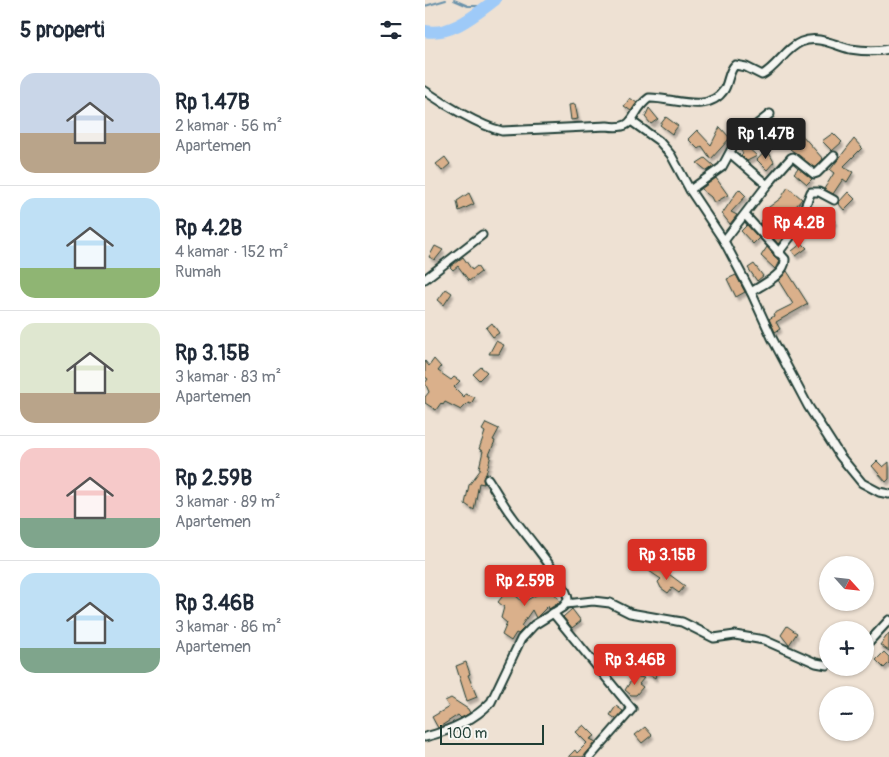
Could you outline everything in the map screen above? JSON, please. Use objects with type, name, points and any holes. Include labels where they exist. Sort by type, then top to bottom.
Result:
[{"type":"street","points":[[425,91],[489,128],[503,131],[607,126],[619,128],[631,121],[642,104],[649,98],[681,103],[699,103],[713,99],[723,91],[731,70],[735,65],[746,67],[762,75],[799,42],[824,40],[849,48],[880,52],[889,50]]},
{"type":"street","points":[[690,190],[718,170],[731,154],[736,141],[770,114]]},
{"type":"street","points":[[631,121],[665,147],[690,190],[724,241],[808,406],[839,456],[856,478],[867,487],[889,494]]},
{"type":"street","points":[[731,154],[767,185]]},
{"type":"street","points":[[724,241],[767,185],[791,158],[793,157],[814,174],[834,156]]},
{"type":"street","points":[[778,253],[795,231],[811,192],[819,192],[834,200]]},
{"type":"street","points":[[745,214],[785,259],[785,265],[782,270],[751,292]]},
{"type":"street","points":[[425,278],[482,235]]},
{"type":"street","points":[[487,479],[560,582],[568,597],[566,604]]},
{"type":"street","points":[[425,737],[442,732],[483,710],[491,702],[521,639],[534,625],[566,604],[593,601],[610,603],[630,613],[682,622],[715,638],[735,635],[764,640],[819,664]]},
{"type":"street","points":[[553,613],[632,709],[589,757]]},
{"type":"street","points":[[874,636],[889,620]]},
{"type":"building","points":[[630,98],[637,103],[631,111],[624,106]]},
{"type":"building","points":[[575,104],[578,119],[571,120],[569,105]]},
{"type":"building","points":[[649,108],[658,119],[651,124],[645,117]]},
{"type":"building","points":[[666,117],[678,126],[672,134],[660,125]]},
{"type":"building","points":[[720,127],[730,138],[711,159],[702,146],[698,149],[688,139],[697,130],[711,145]]},
{"type":"building","points":[[833,133],[842,142],[832,151],[822,141]]},
{"type":"building","points":[[802,135],[823,159],[815,168],[790,149]]},
{"type":"building","points":[[854,139],[862,148],[843,167],[853,172],[847,182],[843,179],[833,194],[824,189],[834,173],[830,170]]},
{"type":"building","points":[[746,140],[751,144],[746,146],[757,156],[747,161],[741,155],[743,154],[739,146]]},
{"type":"building","points":[[767,149],[774,162],[767,170],[757,160]]},
{"type":"building","points":[[445,157],[450,164],[442,171],[436,164]]},
{"type":"building","points":[[705,158],[714,166],[707,171],[697,163]]},
{"type":"building","points":[[798,168],[812,179],[807,184],[794,173]]},
{"type":"building","points":[[716,178],[728,195],[714,203],[711,197],[701,189]]},
{"type":"building","points":[[788,187],[802,199],[787,217],[777,208],[768,216],[787,233],[778,244],[760,223],[767,212],[765,210],[781,198]]},
{"type":"building","points":[[739,189],[746,196],[731,212],[737,215],[730,224],[722,214]]},
{"type":"building","points":[[848,192],[855,199],[844,210],[838,203]]},
{"type":"building","points":[[469,193],[474,204],[459,211],[457,201]]},
{"type":"building","points":[[826,214],[835,221],[827,230],[818,222]]},
{"type":"building","points":[[747,225],[759,238],[753,244],[741,231]]},
{"type":"building","points":[[802,243],[807,248],[796,256],[792,251]]},
{"type":"building","points":[[435,246],[443,250],[435,260],[429,257]]},
{"type":"building","points":[[767,247],[779,261],[775,269],[761,256]]},
{"type":"building","points":[[463,257],[472,270],[477,266],[481,272],[469,281],[458,266],[453,270],[450,267]]},
{"type":"building","points":[[754,264],[763,276],[757,281],[748,268]]},
{"type":"building","points":[[787,271],[808,304],[776,322],[780,329],[775,332],[769,319],[774,316],[773,314],[793,304],[778,280]]},
{"type":"building","points":[[736,275],[745,292],[736,297],[727,279]]},
{"type":"building","points":[[446,289],[452,293],[444,305],[438,300]]},
{"type":"building","points":[[492,323],[499,333],[493,337],[486,328]]},
{"type":"building","points":[[496,341],[504,345],[499,354],[489,354]]},
{"type":"building","points":[[434,359],[441,367],[438,371],[451,380],[454,377],[460,381],[454,387],[464,397],[465,394],[475,397],[471,404],[468,403],[461,410],[445,402],[443,405],[441,403],[436,410],[425,403],[425,397],[429,392],[425,383],[428,379],[425,377],[425,361],[429,366]]},
{"type":"building","points":[[481,367],[487,372],[479,380],[473,374]]},
{"type":"building","points":[[486,423],[499,429],[493,440],[495,441],[489,455],[491,455],[483,479],[484,484],[479,483],[474,510],[465,504],[469,485],[481,469],[479,468],[483,451],[479,449],[485,432],[482,430]]},
{"type":"building","points":[[877,461],[883,467],[889,462],[889,479],[886,482],[872,466]]},
{"type":"building","points":[[658,566],[685,586],[679,593],[672,588],[668,593],[661,588],[658,582],[661,579],[649,571]]},
{"type":"building","points":[[543,574],[560,602],[549,609],[548,606],[536,618],[532,610],[521,626],[524,628],[518,634],[516,633],[511,641],[502,635],[507,623],[501,618],[504,607],[498,602],[512,584],[519,590],[515,595],[523,602],[540,593],[545,588],[538,577]]},
{"type":"building","points":[[572,609],[581,621],[572,628],[563,617]]},
{"type":"building","points":[[787,626],[797,633],[789,645],[781,635]]},
{"type":"building","points":[[889,633],[889,651],[880,645]]},
{"type":"building","points":[[884,652],[889,657],[889,663],[884,668],[876,660]]},
{"type":"building","points":[[655,659],[663,661],[658,667],[655,678],[646,672]]},
{"type":"building","points":[[466,662],[470,674],[468,675],[477,697],[467,701],[456,666]]},
{"type":"building","points":[[634,676],[644,678],[639,684],[643,687],[636,695],[631,695],[625,690]]},
{"type":"building","points":[[451,698],[468,709],[470,713],[461,718],[458,715],[438,728],[432,717],[449,707],[445,701]]},
{"type":"building","points":[[616,706],[623,711],[616,719],[610,715]]},
{"type":"building","points":[[584,725],[595,736],[590,739],[596,742],[583,757],[568,757],[575,750],[577,753],[587,743],[576,732]]},
{"type":"building","points":[[645,727],[652,735],[642,743],[635,735]]},
{"type":"waterway","points":[[425,6],[446,0]]},
{"type":"waterway","points":[[454,0],[468,6],[486,6]]},
{"type":"waterway","points":[[425,31],[435,32],[453,27],[471,18],[495,0]]}]
